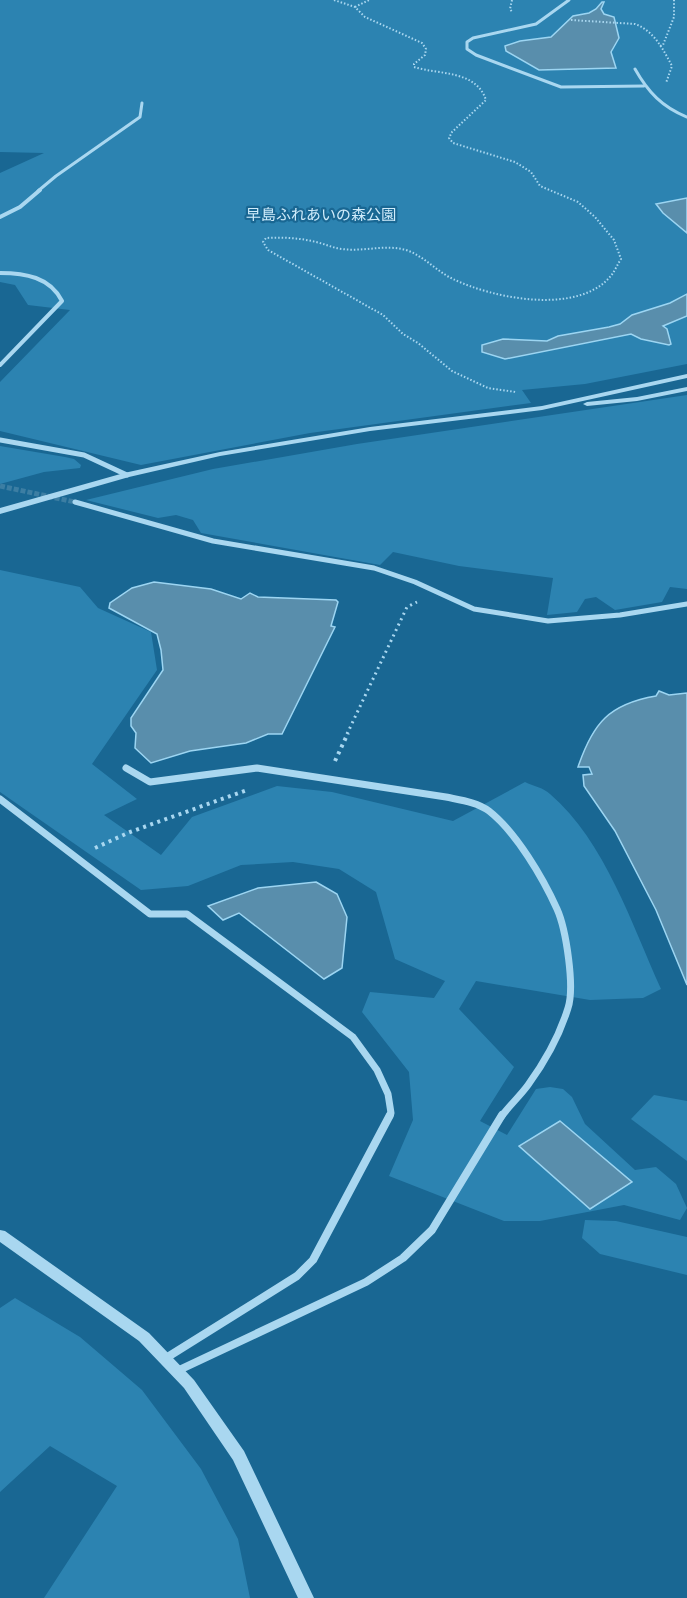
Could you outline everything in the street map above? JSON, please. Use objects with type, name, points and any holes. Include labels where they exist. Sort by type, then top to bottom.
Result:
[{"type":"street","points":[[569,0],[536,24],[473,38],[467,42],[467,49],[553,86],[644,86]]},
{"type":"street","points":[[635,69],[644,86],[656,100],[687,117]]},
{"type":"street","points":[[0,217],[20,207],[56,176],[140,117],[142,103]]},
{"type":"street","points":[[0,273],[22,274],[41,279],[60,294],[62,301],[0,365]]},
{"type":"street","points":[[542,408],[687,376]]},
{"type":"street","points":[[0,511],[127,475],[220,454],[295,441],[542,408],[637,399],[687,389]]},
{"type":"street","points":[[0,440],[84,455],[127,475]]},
{"type":"street","points":[[75,502],[213,541],[374,568],[415,582],[474,609],[548,621],[621,615],[687,604]]},
{"type":"street","points":[[126,768],[150,782],[257,768],[326,777],[476,804],[489,811],[508,831],[535,869],[558,911],[570,966],[569,1006],[557,1034],[528,1085],[502,1115],[432,1230],[403,1258],[366,1282],[177,1371]]},
{"type":"street","points":[[0,799],[150,914],[187,914],[353,1037],[377,1071],[388,1094],[391,1113],[381,1136],[313,1260],[297,1276],[165,1359]]},
{"type":"street","points":[[0,1235],[144,1337],[189,1384],[239,1456],[299,1590],[306,1598]]},
{"type":"path","points":[[334,0],[355,7],[365,17],[422,44],[426,49],[425,55],[414,64],[414,67],[465,78],[479,84],[485,91],[486,100],[453,130],[450,138],[453,143],[515,162],[531,172],[540,186],[578,202],[595,217],[614,240],[621,259],[616,273],[596,288],[575,296],[548,301],[516,298],[453,279],[410,251],[396,248],[339,249],[324,244],[275,237],[266,238],[263,242],[268,250],[383,315],[452,371],[488,387],[520,392]]},
{"type":"path","points":[[355,7],[369,0]]},
{"type":"path","points":[[660,46],[663,45],[673,25],[676,8],[674,0]]},
{"type":"path","points":[[561,19],[635,24],[643,27],[660,46],[672,66],[664,92],[656,100]]},
{"type":"path","points":[[326,777],[407,607],[436,592]]},
{"type":"path","points":[[75,857],[130,832],[252,788]]},
{"type":"green space","name":"早島ふれあいの森公園","points":[[0,0],[687,0],[687,364],[585,384],[522,390],[531,403],[310,433],[141,465],[0,431],[0,382],[70,310],[28,305],[15,285],[0,282],[0,173],[44,153],[0,152]]},
{"type":"green space","points":[[687,395],[687,589],[670,587],[662,602],[615,610],[596,597],[585,599],[577,612],[547,615],[553,578],[459,566],[393,552],[380,565],[201,533],[193,520],[176,515],[158,518],[86,500],[213,469],[357,444]]},
{"type":"green space","points":[[0,446],[74,459],[81,465],[80,468],[44,472],[0,484]]},
{"type":"green space","points":[[0,570],[80,587],[98,608],[151,632],[157,670],[92,764],[137,799],[104,815],[161,855],[192,817],[277,786],[332,792],[453,821],[525,782],[550,794],[569,813],[602,859],[661,989],[643,998],[590,1000],[476,981],[459,1009],[514,1067],[480,1121],[507,1135],[536,1089],[550,1087],[563,1089],[572,1097],[585,1124],[635,1170],[656,1167],[676,1184],[687,1208],[680,1220],[624,1205],[540,1221],[504,1221],[389,1176],[413,1120],[409,1072],[362,1012],[370,992],[434,998],[445,981],[395,959],[376,892],[339,869],[293,862],[241,865],[188,886],[141,890],[0,792]]},
{"type":"green space","points":[[654,1095],[687,1101],[687,1161],[631,1119]]},
{"type":"green space","points":[[585,1220],[616,1221],[687,1237],[687,1275],[600,1254],[582,1238]]},
{"type":"green space","points":[[15,1298],[80,1337],[142,1390],[201,1469],[238,1539],[250,1598],[44,1598],[117,1486],[50,1446],[0,1492],[0,1308]]},
{"type":"shaded area","points":[[604,2],[601,9],[604,14],[614,17],[619,38],[611,52],[616,68],[539,70],[506,51],[505,46],[520,41],[551,37],[573,16],[589,13]]},
{"type":"shaded area","points":[[687,198],[687,233],[656,204]]},
{"type":"shaded area","points":[[687,294],[687,316],[663,326],[667,329],[671,344],[669,345],[641,339],[631,334],[505,359],[482,352],[482,345],[503,339],[547,341],[558,336],[620,324],[632,315],[670,303]]},
{"type":"shaded area","points":[[154,582],[211,589],[241,599],[250,593],[258,597],[336,600],[338,602],[331,626],[335,627],[282,734],[268,734],[246,743],[190,751],[151,763],[135,748],[136,733],[131,726],[131,718],[163,670],[161,650],[157,634],[109,608],[110,603],[132,588]]},
{"type":"shaded area","points":[[659,691],[669,695],[687,693],[687,985],[656,910],[615,831],[584,786],[583,775],[592,774],[589,767],[578,767],[590,738],[605,718],[626,704],[656,696]]},
{"type":"shaded area","points":[[316,882],[337,894],[347,917],[342,968],[324,979],[239,913],[223,920],[208,906],[258,888]]},
{"type":"shaded area","points":[[560,1121],[632,1182],[590,1209],[519,1146]]},
{"type":"tunnel","points":[[0,486],[75,502]]}]
